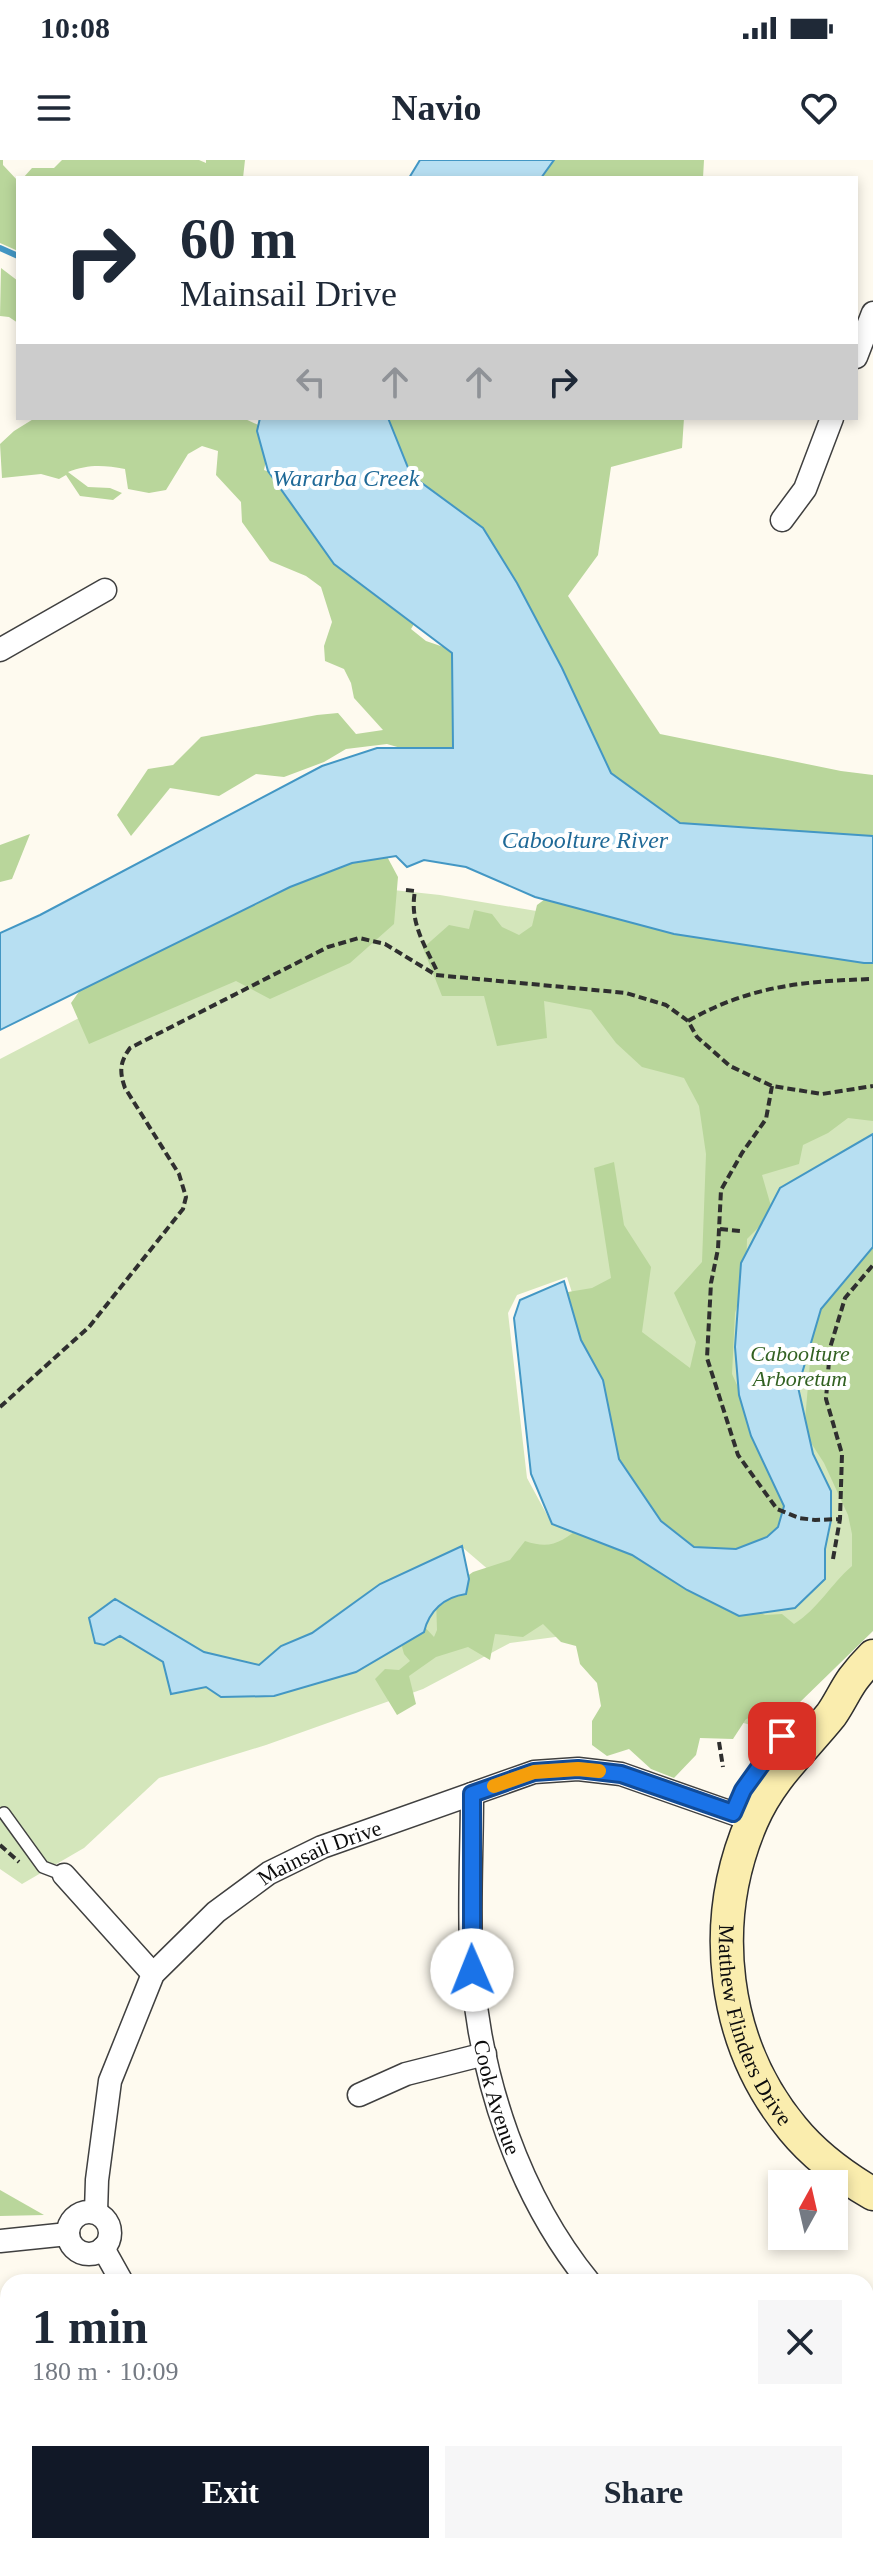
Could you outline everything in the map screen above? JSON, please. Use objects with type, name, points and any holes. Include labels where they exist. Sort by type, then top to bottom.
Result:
[{"type":"street","points":[[858,352],[873,313]]},
{"type":"street","points":[[782,520],[805,489],[831,420]]},
{"type":"street","points":[[0,650],[105,590]]},
{"type":"street","name":"Matthew Flinders Drive","points":[[806,2170],[785,2150],[756,2113],[730,2064],[715,2020],[706,1976],[705,1926],[709,1889],[717,1855],[742,1816],[832,1713],[864,1666]]},
{"type":"street","name":"Mainsail Drive","points":[[96,2212],[97,2180],[110,2081],[153,1974],[216,1912],[269,1873],[322,1847],[534,1772],[578,1769],[621,1774],[742,1816]]},
{"type":"street","name":"Cook Avenue","points":[[472,1794],[472,1970],[485,2054],[506,2131],[537,2203],[576,2274]]},
{"type":"street","name":"Matthew Flinders Drive","points":[[742,1816],[728,1907],[726,1956],[730,1996],[740,2034],[754,2067],[793,2129],[821,2157],[873,2194]]},
{"type":"street","points":[[64,1875],[153,1974]]},
{"type":"street","points":[[359,2095],[406,2074],[485,2054]]},
{"type":"street","points":[[848,2202],[873,2218]]},
{"type":"street","points":[[89,2211],[101,2215],[109,2225],[110,2238],[98,2252],[84,2253],[73,2246],[68,2234],[71,2221],[89,2211]]},
{"type":"street","points":[[0,2241],[68,2234]]},
{"type":"street","points":[[103,2248],[118,2274]]},
{"type":"street","points":[[188,2554],[212,2554]]},
{"type":"lane","points":[[4,1813],[43,1867],[64,1875]]},
{"type":"path","points":[[406,890],[415,891],[415,924],[439,975]]},
{"type":"path","points":[[0,1407],[89,1327],[183,1209],[186,1197],[179,1174],[125,1088],[120,1073],[122,1059],[130,1048],[328,947],[359,938],[385,944],[439,975],[626,993],[666,1005],[688,1021],[697,1037],[730,1066],[772,1086],[822,1094],[873,1086]]},
{"type":"path","points":[[688,1021],[716,1004],[765,988],[873,979]]},
{"type":"path","points":[[772,1086],[766,1119],[721,1190],[707,1358],[738,1455],[777,1509],[799,1518],[840,1519]]},
{"type":"path","points":[[720,1229],[740,1231]]},
{"type":"path","points":[[833,1559],[840,1519],[842,1454],[826,1399],[830,1348],[845,1298],[873,1265]]},
{"type":"path","points":[[719,1742],[723,1767]]},
{"type":"green space","points":[[0,160],[3,160],[3,165],[16,179],[16,250],[0,243]]},
{"type":"green space","points":[[62,160],[199,160],[206,163],[206,160],[245,160],[243,176],[25,176],[32,168],[54,168]]},
{"type":"green space","points":[[554,160],[704,160],[703,176],[542,176]]},
{"type":"green space","points":[[1,268],[16,279],[16,322],[0,316]]},
{"type":"green space","points":[[32,420],[247,420],[265,428],[268,451],[264,470],[287,479],[420,614],[411,629],[426,641],[461,653],[464,758],[425,755],[387,744],[346,749],[324,762],[284,777],[256,774],[219,796],[170,788],[131,836],[117,815],[148,769],[173,765],[201,737],[338,713],[356,734],[383,730],[354,698],[344,669],[325,661],[324,646],[332,622],[321,587],[306,576],[270,561],[242,522],[241,502],[216,475],[218,451],[202,446],[188,454],[166,490],[149,493],[128,489],[125,469],[96,466],[68,472],[88,487],[110,488],[122,493],[113,500],[80,496],[66,475],[59,479],[41,474],[2,478],[0,444]]},
{"type":"green space","points":[[389,420],[684,420],[682,448],[611,467],[598,555],[568,596],[660,734],[873,775],[873,836],[680,823],[611,773],[562,668],[483,528],[411,475]]},
{"type":"green space","points":[[30,834],[12,879],[0,882],[0,845]]},
{"type":"green space","points":[[383,849],[398,877],[394,924],[350,963],[270,999],[236,981],[89,1044],[71,1003],[88,979],[319,861]]},
{"type":"green space","name":"Caboolture Arboretum","points":[[337,884],[440,895],[873,963],[873,1612],[751,1725],[732,1720],[593,1632],[510,1643],[423,1689],[266,1745],[159,1778],[84,1848],[22,1884],[0,1869],[0,1059]],"holes":[[[567,1277],[586,1336],[831,1520],[825,1549],[825,1579],[552,1524],[527,1478],[508,1313],[517,1295]],[[462,1547],[497,1577],[452,1597],[434,1612],[424,1633],[274,1696],[206,1687],[171,1694],[164,1662],[120,1636],[115,1599],[204,1652],[259,1665],[281,1646],[312,1633],[380,1584]]]},
{"type":"green space","points":[[560,888],[873,938],[873,1121],[848,1118],[828,1133],[803,1145],[799,1164],[762,1175],[773,1213],[747,1239],[746,1276],[735,1313],[732,1374],[783,1486],[792,1532],[736,1568],[666,1538],[617,1470],[562,1293],[592,1288],[611,1278],[594,1168],[614,1162],[624,1225],[651,1267],[642,1332],[690,1368],[696,1342],[674,1293],[702,1262],[706,1154],[699,1106],[684,1078],[642,1067],[616,1043],[591,1010],[544,1001],[547,1038],[497,1046],[484,996],[442,996],[423,948],[449,925],[469,929],[474,910],[492,914],[502,927],[519,935],[532,926],[537,905]]},
{"type":"green space","points":[[873,1239],[873,1631],[797,1705],[746,1719],[733,1739],[700,1738],[696,1755],[674,1778],[651,1769],[629,1749],[607,1756],[592,1745],[592,1721],[601,1706],[597,1683],[580,1664],[576,1646],[561,1642],[543,1624],[523,1637],[495,1634],[490,1660],[468,1647],[436,1657],[409,1676],[416,1704],[397,1715],[375,1679],[385,1669],[399,1670],[410,1661],[404,1654],[399,1636],[420,1622],[434,1637],[437,1630],[436,1598],[473,1572],[510,1560],[525,1541],[542,1545],[555,1543],[582,1526],[765,1615],[782,1614],[794,1624],[810,1611],[852,1566],[852,1534],[848,1515],[824,1463],[804,1432],[814,1316]]},
{"type":"green space","points":[[0,2190],[44,2215],[0,2216]]},
{"type":"water","points":[[420,160],[554,160],[542,176],[410,176]]},
{"type":"water","name":"Caboolture River","points":[[260,420],[389,420],[411,475],[483,528],[517,583],[562,668],[611,773],[680,823],[873,836],[873,963],[674,934],[535,897],[466,867],[424,860],[407,867],[396,856],[352,863],[290,887],[0,1030],[0,933],[40,915],[322,766],[377,748],[453,748],[452,653],[334,564],[268,471],[257,431]]},
{"type":"water","points":[[873,1134],[873,1247],[821,1309],[798,1387],[813,1454],[831,1491],[825,1579],[795,1608],[739,1616],[687,1590],[632,1555],[552,1524],[531,1474],[514,1318],[520,1300],[564,1281],[581,1340],[603,1380],[619,1459],[661,1521],[694,1547],[736,1549],[767,1537],[778,1527],[784,1506],[751,1436],[739,1395],[735,1347],[741,1263],[780,1188]]},
{"type":"water","points":[[462,1546],[469,1579],[466,1594],[451,1598],[439,1606],[424,1632],[356,1672],[274,1696],[221,1697],[206,1687],[171,1694],[163,1662],[120,1636],[104,1645],[95,1643],[89,1618],[115,1599],[204,1652],[259,1665],[281,1646],[312,1633],[380,1584]]},
{"type":"waterway","points":[[0,248],[16,255]]},
{"type":"slow traffic","points":[[494,1786],[534,1772],[599,1771]]},
{"type":"route","points":[[472,1970],[472,1794],[534,1772],[578,1769],[621,1774],[733,1813],[743,1790],[782,1736]]},
{"type":"water label","name":"Wararba Creek","points":[[346,478]]}]
